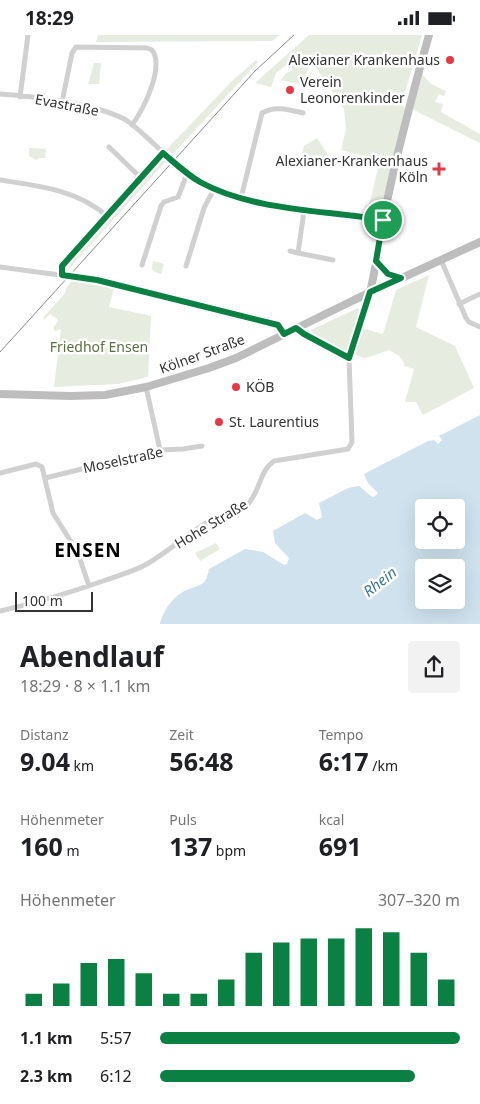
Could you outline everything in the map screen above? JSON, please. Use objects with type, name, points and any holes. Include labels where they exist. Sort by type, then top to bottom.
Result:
[{"type":"main road","points":[[370,292],[383,220],[409,105],[429,35]]},
{"type":"main road","name":"Kölner Straße","points":[[0,394],[105,395],[146,387],[209,368],[236,358],[370,292],[480,242]]},
{"type":"main road","points":[[376,261],[388,274],[401,278]]},
{"type":"street","points":[[20,97],[28,35]]},
{"type":"street","points":[[62,102],[72,53],[76,47],[82,46],[97,49],[143,47],[152,50],[156,64],[152,87],[141,112],[132,125]]},
{"type":"street","name":"Evastraße","points":[[0,94],[62,102],[110,113],[132,125],[188,174],[214,189],[241,198],[304,211],[344,214],[383,220]]},
{"type":"street","points":[[241,198],[262,113],[279,108],[303,113]]},
{"type":"street","points":[[109,147],[141,178]]},
{"type":"street","points":[[62,275],[62,266],[163,153]]},
{"type":"street","points":[[142,265],[161,206],[164,202],[178,197],[188,174]]},
{"type":"street","points":[[0,180],[65,192],[79,197],[107,216]]},
{"type":"street","points":[[186,266],[204,209],[214,189]]},
{"type":"street","points":[[298,253],[304,211]]},
{"type":"street","points":[[290,251],[333,260]]},
{"type":"street","points":[[441,261],[466,318],[469,322],[480,327]]},
{"type":"street","points":[[0,267],[97,280],[278,325],[284,334]]},
{"type":"street","name":"Hohe Straße","points":[[0,611],[28,605],[88,586],[147,564],[212,520],[247,505],[269,464],[274,461],[348,449],[352,442],[349,358],[370,292]]},
{"type":"street","points":[[459,304],[480,294]]},
{"type":"street","points":[[296,328],[349,358]]},
{"type":"street","points":[[146,387],[160,450]]},
{"type":"street","name":"Moselstraße","points":[[45,478],[160,450],[202,446]]},
{"type":"street","points":[[0,473],[36,464],[40,465],[54,513],[78,553],[88,586]]},
{"type":"green space","points":[[98,35],[280,35],[272,41],[96,42]]},
{"type":"green space","points":[[309,35],[422,35],[403,99],[395,97],[394,102],[405,107],[381,209],[376,215],[367,214],[380,160],[341,150],[346,129],[344,109],[310,59],[302,59],[309,65],[303,85],[281,80],[286,73],[292,71],[292,64],[295,59],[276,73],[271,87],[255,83]]},
{"type":"green space","points":[[256,60],[258,62],[173,154],[167,149],[232,81]]},
{"type":"green space","points":[[94,63],[101,63],[99,84],[88,84]]},
{"type":"green space","points":[[422,74],[431,84],[446,91],[444,96],[439,94],[435,102],[443,104],[441,112],[480,134],[480,143],[412,109]]},
{"type":"green space","points":[[317,138],[329,156],[315,164],[306,161],[302,155],[304,146]]},
{"type":"green space","points":[[29,148],[46,149],[45,158],[36,160],[29,156]]},
{"type":"green space","points":[[162,161],[166,161],[68,270],[71,260]]},
{"type":"green space","points":[[153,261],[164,264],[161,274],[153,271]]},
{"type":"green space","points":[[429,275],[416,327],[455,346],[474,388],[423,415],[416,402],[405,402],[414,369],[404,366],[399,356],[389,350],[364,358],[355,353],[362,328],[383,334],[396,290]]},
{"type":"green space","name":"Friedhof Ensen","points":[[72,281],[114,288],[109,307],[151,316],[148,377],[118,384],[54,387],[61,329],[55,331],[53,328],[58,321],[50,314],[45,319],[43,318],[65,293],[66,288]]},
{"type":"green space","points":[[358,308],[360,310],[348,349],[344,351],[313,334],[311,330]]},
{"type":"green space","points":[[216,543],[220,549],[200,561],[195,553]]},
{"type":"water","name":"Rhein","points":[[480,415],[480,624],[160,624],[166,608],[174,599],[182,592],[204,583],[209,569],[245,549],[263,552],[284,565],[287,564],[289,558],[275,543],[273,531],[305,513],[317,520],[322,517],[319,503],[348,488],[359,486],[374,497],[378,493],[368,483],[364,474],[428,441],[434,440],[438,444],[442,440],[439,436]]},
{"type":"tram line","points":[[0,352],[255,71],[294,35]]},
{"type":"place","name":"Alexianer Krankenhaus","points":[[450,60]]},
{"type":"place","name":"Verein Leonorenkinder","points":[[290,90]]},
{"type":"place","name":"Alexianer-Krankenhaus Köln","points":[[439,169]]},
{"type":"place","name":"KÖB","points":[[236,387]]},
{"type":"place","name":"St. Laurentius","points":[[219,422]]},
{"type":"district","name":"ENSEN","points":[[88,550]]},
{"type":"route","points":[[163,153],[199,181],[214,189],[241,198],[304,211],[344,214],[383,220],[376,261],[388,274],[401,278],[370,292],[349,358],[296,328],[284,334],[278,325],[97,280],[62,275],[62,266],[163,153]]}]
